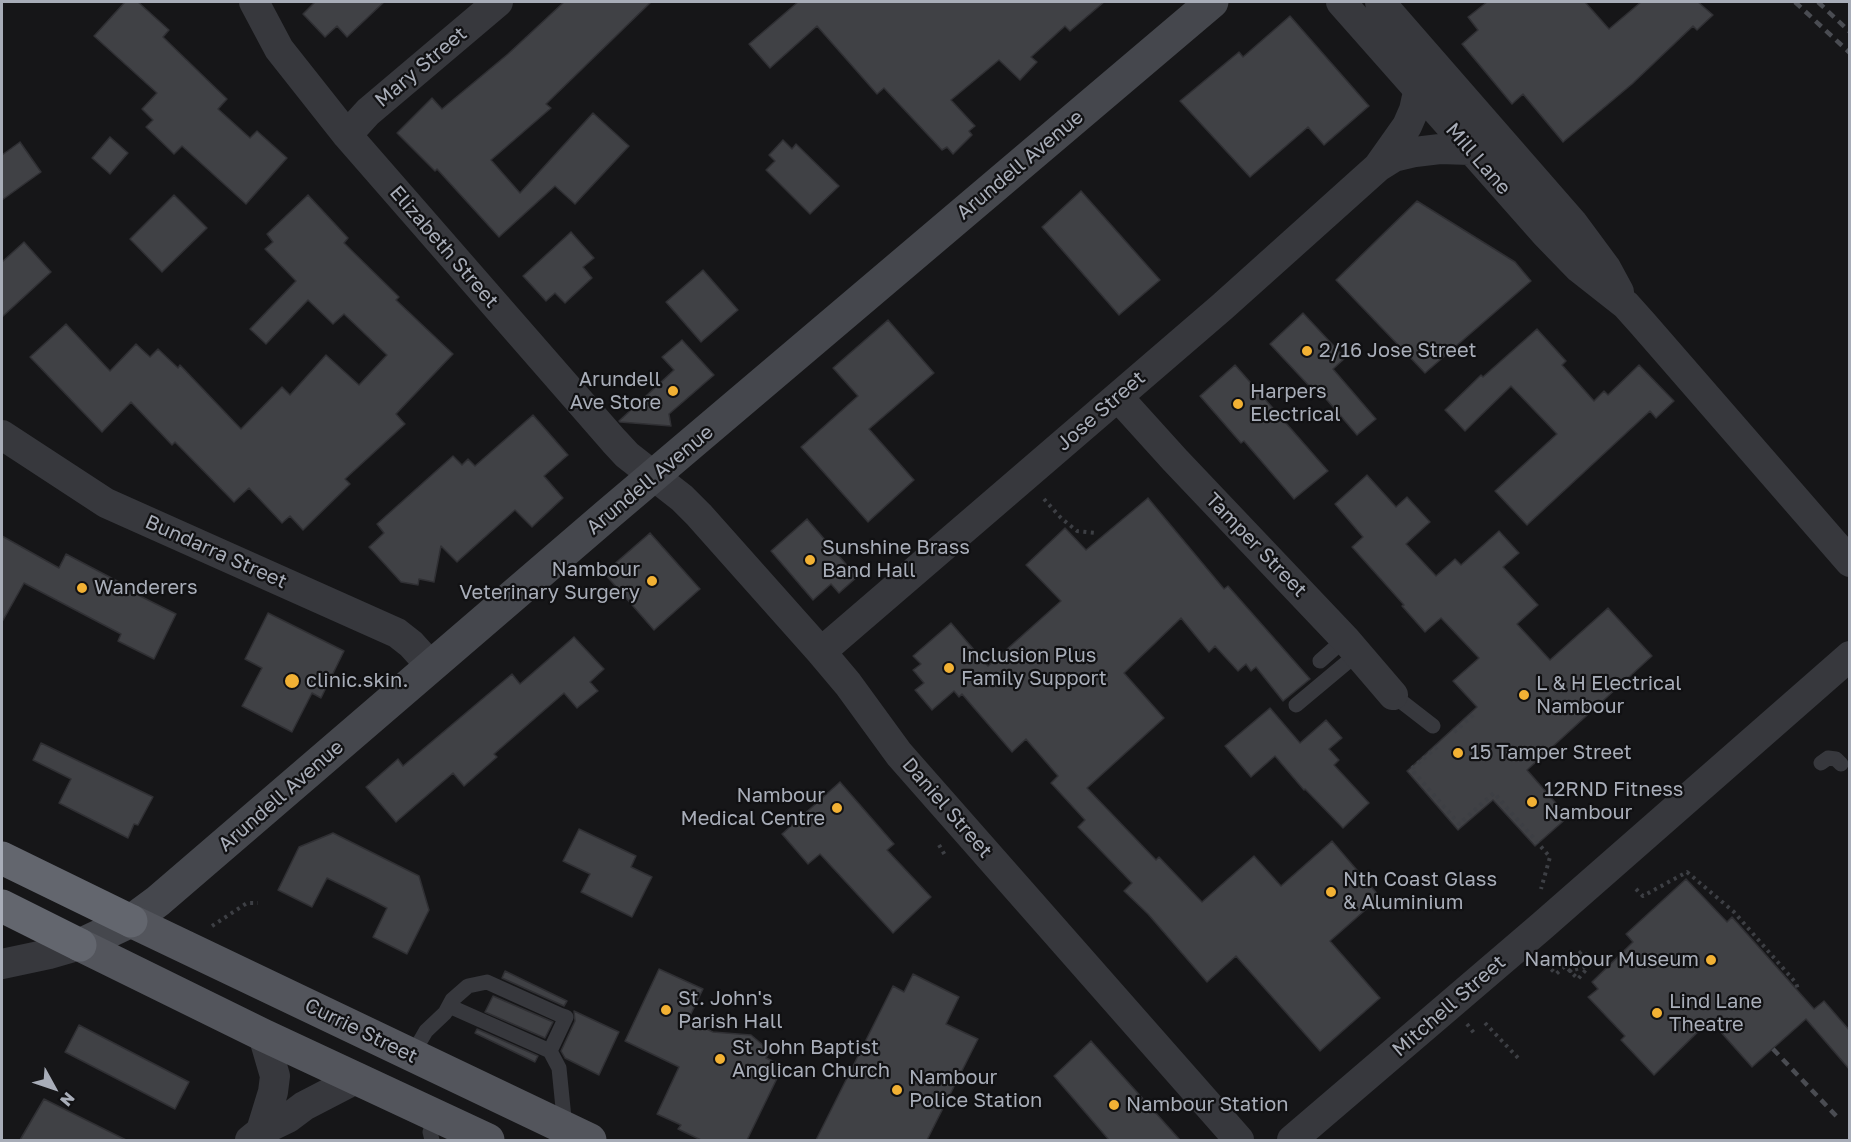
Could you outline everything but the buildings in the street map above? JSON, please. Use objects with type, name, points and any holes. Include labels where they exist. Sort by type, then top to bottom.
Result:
[{"type":"highway","points":[[2,858],[131,921]]},
{"type":"highway","points":[[2,906],[80,945]]},
{"type":"main road","name":"Arundell Avenue","points":[[80,945],[131,921],[178,885],[431,666],[1212,2]]},
{"type":"main road","name":"Currie Street","points":[[131,921],[577,1134]]},
{"type":"main road","points":[[80,945],[263,1035],[358,1078],[434,1128],[488,1140]]},
{"type":"street","name":"Elizabeth Street","points":[[254,2],[279,49],[348,135],[614,441],[627,455],[655,477]]},
{"type":"street","name":"Mary Street","points":[[348,135],[368,112],[498,2]]},
{"type":"street","name":"Mill Lane","points":[[1341,2],[1545,234],[1579,268],[1626,305],[1850,562]]},
{"type":"street","name":"Mill Lane","points":[[1380,2],[1572,222],[1606,268],[1626,305]]},
{"type":"street","name":"Jose Street","points":[[821,652],[1266,269],[1378,166],[1404,132],[1414,110],[1418,92]]},
{"type":"street","name":"Jose Street","points":[[1378,166],[1394,158],[1415,152],[1440,149],[1470,150]]},
{"type":"street","name":"Tamper Street","points":[[1118,397],[1351,646],[1393,695]]},
{"type":"street","name":"Bundarra Street","points":[[2,435],[106,503],[397,633],[407,640],[431,666]]},
{"type":"street","name":"Daniel Street","points":[[655,477],[699,515],[821,652],[854,692],[899,754],[1239,1140]]},
{"type":"street","name":"Mitchell Street","points":[[1292,1140],[1542,926],[1850,656]]},
{"type":"street","points":[[2,964],[80,945]]},
{"type":"street","points":[[255,1136],[273,1092],[275,1076],[263,1035]]},
{"type":"street","points":[[255,1136],[288,1118],[304,1106],[358,1078]]},
{"type":"lane","points":[[1320,661],[1351,646]]},
{"type":"lane","points":[[1296,705],[1351,646]]},
{"type":"lane","points":[[1393,695],[1433,726]]},
{"type":"lane","points":[[1821,763],[1828,758],[1836,759],[1841,764]]},
{"type":"lane","points":[[412,1055],[426,1031],[445,1013],[452,1000],[468,986],[487,982],[566,1017],[550,1051]]},
{"type":"lane","points":[[449,1006],[550,1051],[559,1068],[577,1134]]},
{"type":"path","points":[[1044,499],[1061,518],[1077,531],[1096,533]]},
{"type":"path","points":[[1451,734],[1474,713]]},
{"type":"path","points":[[1443,741],[1411,769],[1459,824],[1494,793],[1550,857],[1540,890]]},
{"type":"path","points":[[1636,889],[1643,896],[1687,872],[1734,912],[1796,983],[1797,988]]},
{"type":"path","points":[[209,928],[247,903],[258,903]]},
{"type":"path","points":[[1546,964],[1556,974],[1581,951],[1586,955],[1570,971]]},
{"type":"path","points":[[1555,956],[1565,966],[1570,971],[1578,979],[1590,965],[1570,971]]},
{"type":"path","points":[[1485,1023],[1519,1059]]},
{"type":"railway","points":[[1795,2],[1850,53]]},
{"type":"railway","points":[[1818,2],[1850,32]]},
{"type":"railway","points":[[1773,1049],[1840,1120]]},
{"type":"place","name":"2/16 Jose Street","points":[[1307,351]]},
{"type":"place","name":"Arundell Ave Store","points":[[673,391]]},
{"type":"place","name":"Harpers Electrical","points":[[1238,404]]},
{"type":"place","name":"Sunshine Brass Band Hall","points":[[810,560]]},
{"type":"place","name":"Nambour Veterinary Surgery","points":[[652,581]]},
{"type":"place","name":"Wanderers","points":[[82,588]]},
{"type":"place","name":"Inclusion Plus Family Support","points":[[949,668]]},
{"type":"place","name":"clinic.skin.","points":[[292,681]]},
{"type":"place","name":"L & H Electrical Nambour","points":[[1524,695]]},
{"type":"place","name":"15 Tamper Street","points":[[1458,753]]},
{"type":"place","name":"12RND Fitness Nambour","points":[[1532,802]]},
{"type":"place","name":"Nambour Medical Centre","points":[[837,808]]},
{"type":"place","name":"Nth Coast Glass & Aluminium","points":[[1331,892]]},
{"type":"place","name":"Nambour Museum","points":[[1711,960]]},
{"type":"place","name":"St. John's Parish Hall","points":[[666,1010]]},
{"type":"place","name":"Lind Lane Theatre","points":[[1657,1013]]},
{"type":"place","name":"St John Baptist Anglican Church","points":[[720,1059]]},
{"type":"place","name":"Nambour Police Station","points":[[897,1090]]},
{"type":"place","name":"Nambour Station","points":[[1114,1105]]}]
